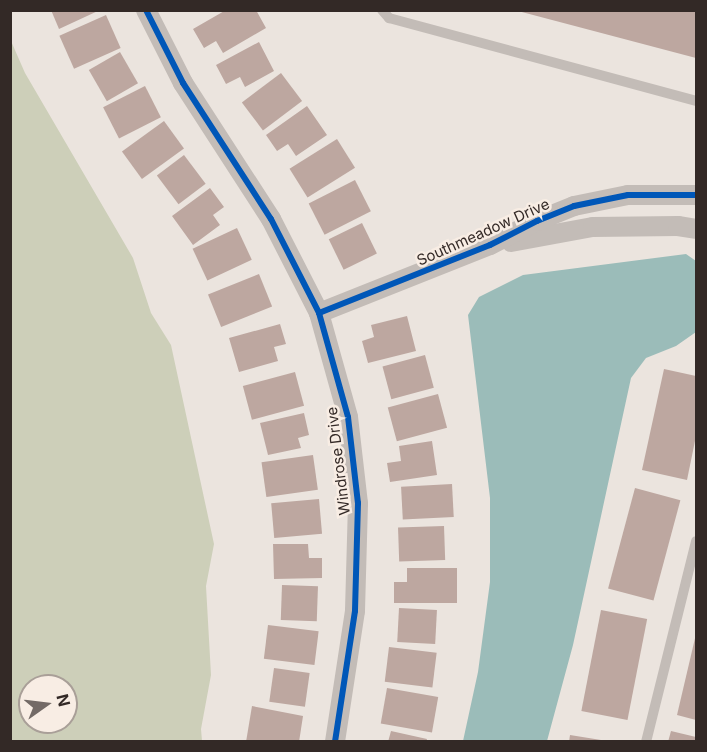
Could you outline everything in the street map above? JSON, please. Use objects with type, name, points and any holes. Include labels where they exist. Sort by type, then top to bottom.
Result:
[{"type":"street","name":"Windrose Drive","points":[[146,10],[183,83],[272,219],[319,313],[348,417],[358,503],[355,611],[335,741]]},
{"type":"street","name":"Southmeadow Drive","points":[[319,313],[490,245],[537,221],[574,206],[628,195],[696,195]]},
{"type":"street","name":"Southmeadow Drive","points":[[490,245],[593,227],[678,226],[696,228]]},
{"type":"lane","points":[[382,10],[388,18],[696,102]]},
{"type":"lane","points":[[646,741],[696,542]]},
{"type":"green space","points":[[11,41],[25,73],[133,258],[151,313],[171,345],[214,544],[206,586],[211,675],[201,729],[202,741],[11,741]]},
{"type":"water","points":[[686,254],[696,261],[696,332],[676,346],[646,358],[631,378],[573,645],[547,741],[463,741],[478,672],[490,582],[490,498],[468,315],[479,297],[523,275]]},
{"type":"building","points":[[51,10],[100,10],[59,29]]},
{"type":"building","points":[[226,10],[256,10],[266,28],[223,53],[216,41],[204,48],[193,29]]},
{"type":"building","points":[[696,10],[696,58],[518,11]]},
{"type":"building","points":[[106,15],[121,48],[74,69],[59,36]]},
{"type":"building","points":[[259,42],[274,71],[245,87],[240,77],[226,84],[216,65]]},
{"type":"building","points":[[120,52],[138,83],[107,101],[89,70]]},
{"type":"building","points":[[281,73],[302,101],[263,130],[242,102]]},
{"type":"building","points":[[145,86],[161,117],[119,139],[103,107]]},
{"type":"building","points":[[307,106],[327,135],[296,156],[288,144],[277,151],[266,135]]},
{"type":"building","points":[[164,121],[184,149],[142,179],[122,152]]},
{"type":"building","points":[[337,139],[355,168],[308,198],[290,169]]},
{"type":"building","points":[[184,155],[206,184],[179,204],[157,175]]},
{"type":"building","points":[[355,180],[371,211],[325,235],[309,204]]},
{"type":"building","points":[[210,188],[224,207],[213,215],[220,225],[193,245],[172,216]]},
{"type":"building","points":[[362,223],[377,254],[344,270],[329,239]]},
{"type":"building","points":[[237,228],[252,260],[207,280],[193,249]]},
{"type":"building","points":[[259,274],[272,306],[221,327],[208,295]]},
{"type":"building","points":[[407,316],[416,351],[368,363],[362,341],[374,337],[371,325]]},
{"type":"building","points":[[280,324],[286,344],[274,347],[278,361],[239,372],[229,338]]},
{"type":"building","points":[[425,355],[434,388],[391,399],[382,366]]},
{"type":"building","points":[[664,369],[696,376],[696,436],[687,480],[642,470]]},
{"type":"building","points":[[295,372],[304,406],[252,420],[243,386]]},
{"type":"building","points":[[438,394],[447,428],[397,441],[388,407]]},
{"type":"building","points":[[304,413],[309,435],[298,438],[301,448],[268,455],[260,423]]},
{"type":"building","points":[[432,441],[437,475],[390,482],[387,463],[401,461],[399,446]]},
{"type":"building","points":[[313,455],[318,490],[266,497],[262,462]]},
{"type":"building","points":[[452,484],[454,517],[403,520],[401,487]]},
{"type":"building","points":[[635,488],[680,500],[653,601],[608,588]]},
{"type":"building","points":[[319,499],[322,534],[274,538],[271,503]]},
{"type":"building","points":[[444,526],[445,560],[399,562],[398,528]]},
{"type":"building","points":[[273,544],[308,544],[309,558],[322,558],[322,578],[274,579]]},
{"type":"building","points":[[407,568],[457,568],[457,603],[394,603],[394,582],[407,582]]},
{"type":"building","points":[[282,585],[318,586],[317,621],[281,620]]},
{"type":"building","points":[[399,608],[437,610],[435,644],[397,642]]},
{"type":"building","points":[[601,610],[647,619],[627,720],[581,711]]},
{"type":"building","points":[[268,625],[319,631],[314,665],[264,659]]},
{"type":"building","points":[[696,634],[696,720],[677,715]]},
{"type":"building","points":[[389,647],[437,653],[432,688],[385,682]]},
{"type":"building","points":[[274,668],[310,673],[305,707],[269,702]]},
{"type":"building","points":[[387,688],[438,697],[432,732],[381,723]]},
{"type":"building","points":[[252,706],[303,716],[299,742],[246,742]]},
{"type":"building","points":[[391,731],[427,739],[426,742],[388,742]]},
{"type":"building","points":[[671,731],[696,737],[696,742],[668,742]]},
{"type":"building","points":[[570,735],[601,740],[601,742],[569,742]]},
{"type":"cycle path","points":[[146,10],[183,83],[271,219],[319,313],[348,417],[358,503],[355,611],[335,742]]},
{"type":"cycle path","points":[[319,313],[490,245],[537,221],[574,206],[628,195],[696,195]]}]
